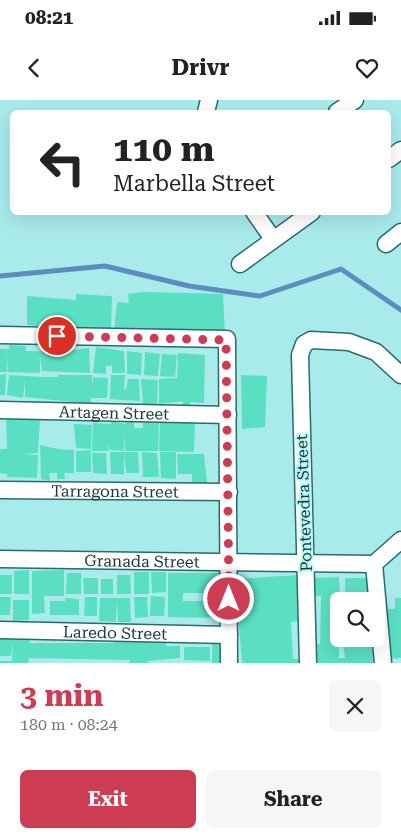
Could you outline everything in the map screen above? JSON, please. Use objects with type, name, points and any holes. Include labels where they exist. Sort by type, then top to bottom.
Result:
[{"type":"street","points":[[340,110],[355,100]]},
{"type":"street","points":[[256,215],[273,240]]},
{"type":"street","points":[[240,264],[308,215]]},
{"type":"street","points":[[386,244],[401,232]]},
{"type":"street","points":[[0,335],[226,340],[229,492],[229,663]]},
{"type":"street","name":"Pontevedra Street","points":[[308,663],[300,354],[304,344],[311,340],[349,342],[376,352],[401,375]]},
{"type":"street","name":"Artagen Street","points":[[0,410],[228,415]]},
{"type":"street","name":"Tarragona Street","points":[[0,490],[229,492]]},
{"type":"street","points":[[383,663],[374,564],[401,540]]},
{"type":"street","name":"Granada Street","points":[[0,559],[374,564]]},
{"type":"street","name":"Laredo Street","points":[[0,630],[229,635]]},
{"type":"building","points":[[145,292],[223,294],[225,334],[114,331],[117,302],[129,303],[128,294]]},
{"type":"building","points":[[76,294],[112,296],[111,332],[27,325],[27,296],[76,300]]},
{"type":"building","points":[[9,345],[26,346],[26,351],[58,352],[57,349],[74,350],[89,348],[90,373],[42,371],[40,357],[40,373],[8,372],[8,354],[7,372],[0,372],[0,349],[9,349]]},
{"type":"building","points":[[96,347],[124,351],[125,373],[112,373],[112,366],[106,366],[106,374],[93,373]]},
{"type":"building","points":[[127,351],[142,353],[141,375],[127,374]]},
{"type":"building","points":[[145,352],[160,354],[158,376],[144,375]]},
{"type":"building","points":[[178,353],[205,355],[204,403],[190,402],[191,409],[183,407],[183,401],[159,404],[159,379],[177,378]]},
{"type":"building","points":[[162,354],[177,355],[175,377],[160,376]]},
{"type":"building","points":[[6,374],[5,395],[0,395],[0,375]]},
{"type":"building","points":[[9,375],[58,377],[58,375],[92,375],[92,389],[93,377],[108,378],[107,398],[91,398],[91,404],[25,397],[25,380],[23,398],[7,395]]},
{"type":"building","points":[[111,375],[125,375],[124,389],[126,389],[128,379],[139,379],[140,401],[110,399]]},
{"type":"building","points":[[241,375],[267,376],[265,427],[242,429]]},
{"type":"building","points":[[141,379],[158,380],[157,404],[143,404]]},
{"type":"building","points":[[6,418],[40,419],[38,453],[23,454],[38,455],[37,478],[7,477],[7,474],[0,473],[0,449],[7,449]]},
{"type":"building","points":[[160,419],[195,422],[194,452],[159,451]]},
{"type":"building","points":[[126,420],[134,420],[134,428],[143,428],[143,420],[159,420],[158,451],[125,451],[125,432],[124,451],[109,450],[109,442],[108,451],[92,451],[93,423],[111,424],[111,421],[126,424]]},
{"type":"building","points":[[74,424],[92,425],[91,449],[76,448]]},
{"type":"building","points":[[40,445],[74,450],[74,473],[64,473],[65,479],[57,479],[57,473],[49,473],[50,481],[41,479]]},
{"type":"building","points":[[91,450],[91,472],[76,472],[76,451]]},
{"type":"building","points":[[110,452],[138,452],[139,473],[126,473],[124,453],[124,474],[111,474]]},
{"type":"building","points":[[142,452],[157,453],[159,477],[143,477]]},
{"type":"building","points":[[160,452],[176,452],[176,479],[161,478]]},
{"type":"building","points":[[92,453],[106,453],[107,474],[93,473]]},
{"type":"building","points":[[177,454],[204,454],[207,483],[192,483],[192,474],[178,474]]},
{"type":"building","points":[[29,570],[29,594],[14,594],[14,571]]},
{"type":"building","points":[[64,570],[64,596],[44,596],[45,613],[32,614],[32,571]]},
{"type":"building","points":[[134,572],[149,572],[149,594],[134,594]]},
{"type":"building","points":[[151,572],[166,572],[166,592],[152,593]]},
{"type":"building","points":[[67,573],[81,573],[81,594],[66,594]]},
{"type":"building","points":[[168,573],[219,573],[219,593],[183,593],[183,601],[214,601],[214,618],[168,617]]},
{"type":"building","points":[[0,575],[12,575],[12,594],[0,594]]},
{"type":"building","points":[[117,575],[130,575],[131,594],[117,594]]},
{"type":"building","points":[[299,575],[300,621],[291,622],[293,659],[300,659],[300,663],[242,663],[235,579]]},
{"type":"building","points":[[339,577],[340,592],[330,592],[330,647],[339,647],[339,658],[345,658],[343,647],[372,647],[373,663],[314,663],[312,644],[320,644],[321,596],[309,597],[308,578]]},
{"type":"building","points":[[83,578],[98,578],[98,594],[84,594]]},
{"type":"building","points":[[345,578],[370,578],[371,592],[345,592]]},
{"type":"building","points":[[101,579],[113,579],[113,594],[101,594]]},
{"type":"building","points":[[151,596],[165,597],[164,616],[150,616]]},
{"type":"building","points":[[0,597],[11,597],[10,615],[0,615]]},
{"type":"building","points":[[85,597],[97,597],[97,616],[84,616]]},
{"type":"building","points":[[134,597],[147,597],[148,617],[135,618]]},
{"type":"building","points":[[65,598],[79,599],[79,615],[50,615],[50,601],[65,601]]},
{"type":"building","points":[[100,598],[130,598],[131,622],[118,622],[117,601],[116,622],[99,621]]},
{"type":"building","points":[[395,598],[401,598],[401,658],[389,659],[385,609],[395,609]]},
{"type":"building","points":[[13,600],[29,600],[29,620],[13,621]]},
{"type":"building","points":[[0,636],[30,639],[29,643],[114,643],[114,637],[166,638],[166,646],[180,646],[180,658],[147,661],[149,663],[129,663],[130,660],[29,658],[28,663],[0,663],[0,661],[12,661],[13,643],[11,656],[0,656]]},
{"type":"building","points":[[212,641],[226,641],[226,663],[212,663]]},
{"type":"building","points":[[184,647],[210,647],[210,661],[184,660]]},
{"type":"waterway","points":[[0,276],[105,266],[189,286],[260,296],[341,269],[401,310]]},
{"type":"route","points":[[57,336],[226,340],[229,599]]}]
